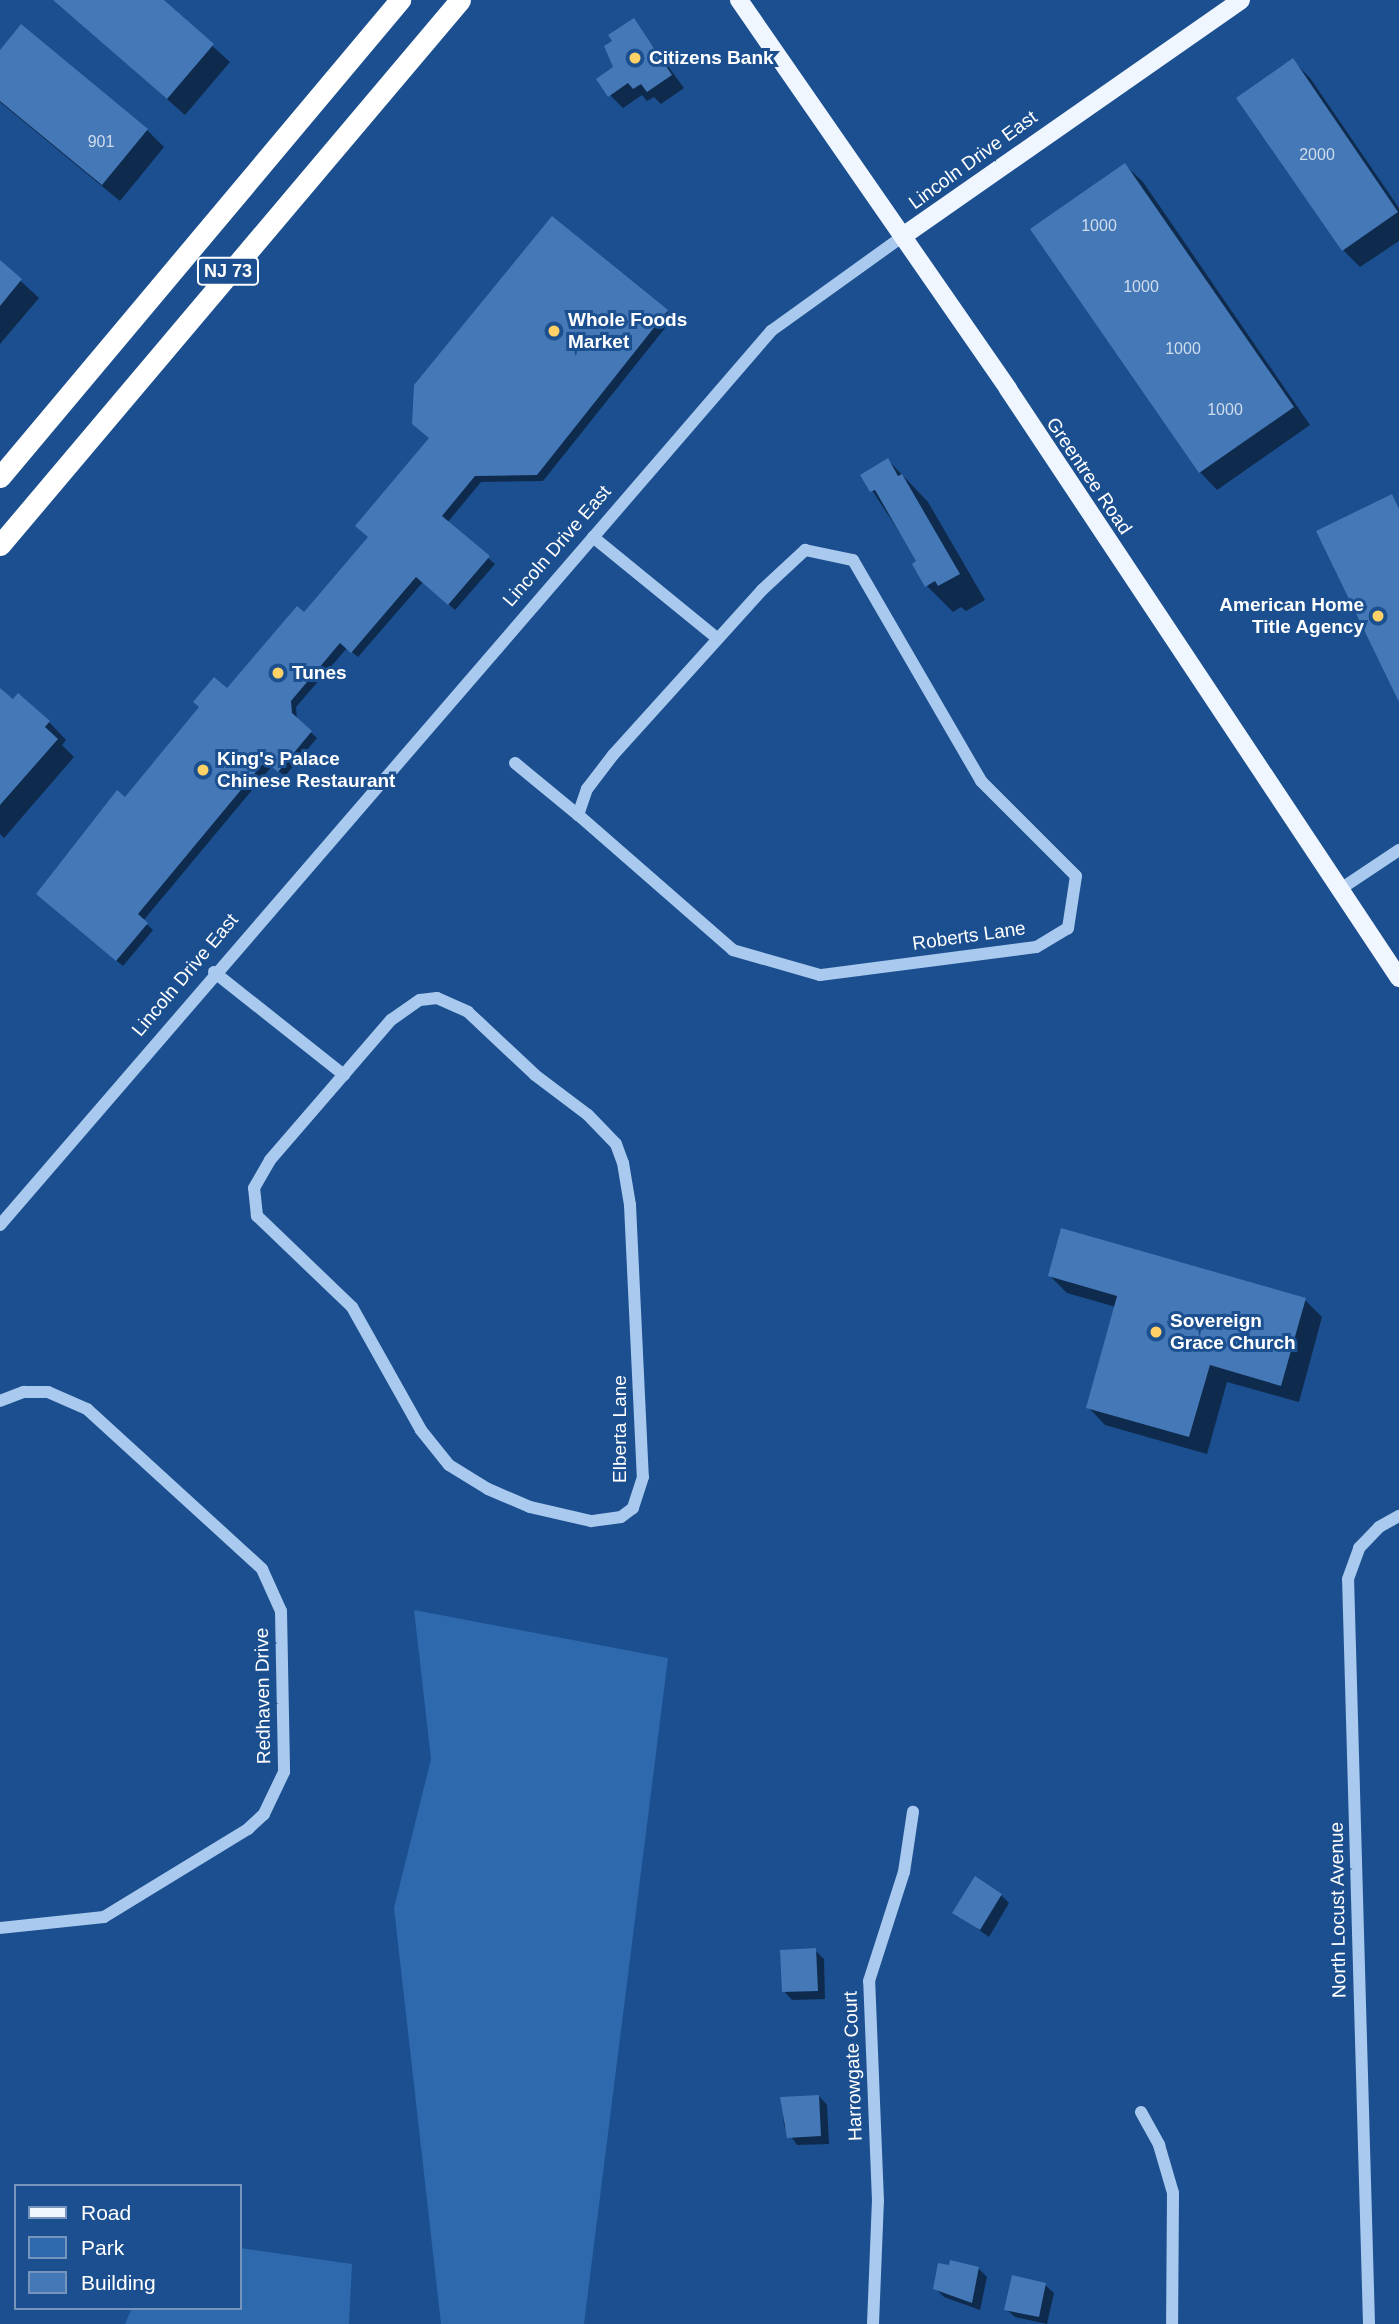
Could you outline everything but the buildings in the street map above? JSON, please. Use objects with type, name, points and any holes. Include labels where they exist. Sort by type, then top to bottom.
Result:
[{"type":"highway","name":"NJ 73","points":[[0,477],[400,0]]},
{"type":"highway","name":"NJ 73","points":[[0,545],[460,0]]},
{"type":"main road","name":"Greentree Road","points":[[739,0],[903,236],[1399,978]]},
{"type":"main road","name":"Lincoln Drive East","points":[[903,236],[1241,0]]},
{"type":"street","name":"Lincoln Drive East","points":[[0,1225],[214,972],[771,331],[903,236]]},
{"type":"street","points":[[593,537],[717,638]]},
{"type":"street","name":"Roberts Lane","points":[[805,550],[853,560],[981,781],[1076,876],[1069,928],[1036,947],[820,975],[733,950],[578,815],[587,789],[606,764],[717,638],[805,550]]},
{"type":"street","points":[[515,762],[578,815]]},
{"type":"street","points":[[1339,890],[1399,850]]},
{"type":"street","points":[[214,972],[344,1075]]},
{"type":"street","name":"Elberta Lane","points":[[437,998],[468,1012],[536,1074],[588,1115],[616,1144],[630,1205],[643,1457],[639,1494],[621,1517],[591,1521],[530,1507],[488,1489],[449,1465],[421,1430],[352,1307],[257,1216],[254,1188],[261,1173],[344,1075],[405,1008],[437,998]]},
{"type":"street","name":"Redhaven Drive","points":[[0,1401],[24,1392],[48,1392],[87,1409],[262,1569],[281,1611],[284,1772],[264,1814],[248,1829],[104,1917],[0,1928]]},
{"type":"street","name":"North Locust Avenue","points":[[1369,2324],[1348,1579],[1359,1548],[1379,1527],[1399,1516]]},
{"type":"street","name":"Harrowgate Court","points":[[873,2324],[878,2201],[869,1981],[904,1872],[913,1812]]},
{"type":"street","points":[[1141,2112],[1159,2145],[1173,2193],[1172,2324]]},
{"type":"green space","points":[[414,1610],[668,1658],[584,2324],[441,2324],[394,1908],[431,1759]]},
{"type":"green space","points":[[242,2248],[352,2264],[349,2324],[125,2324],[131,2310],[242,2310]]},
{"type":"place","name":"Citizens Bank","points":[[635,58]]},
{"type":"place","name":"Whole Foods Market","points":[[554,331]]},
{"type":"place","name":"American Home Title Agency","points":[[1378,616]]},
{"type":"place","name":"Tunes","points":[[278,673]]},
{"type":"place","name":"King's Palace Chinese Restaurant","points":[[203,770]]},
{"type":"place","name":"Sovereign Grace Church","points":[[1156,1332]]}]
